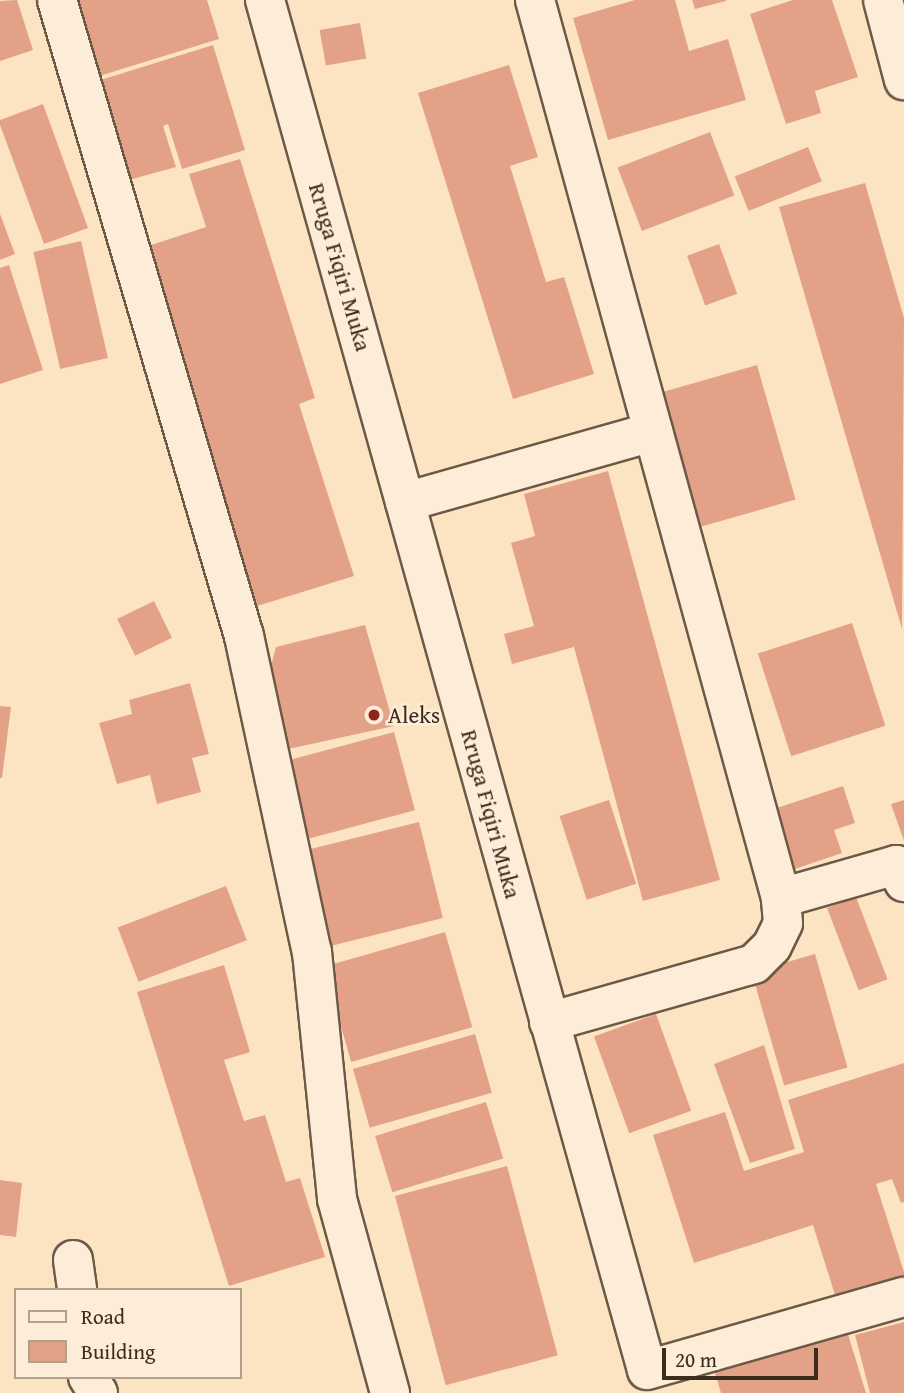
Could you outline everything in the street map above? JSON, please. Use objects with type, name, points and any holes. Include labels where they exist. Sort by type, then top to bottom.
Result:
[{"type":"street","points":[[57,0],[244,636],[312,952],[337,1199],[390,1393]]},
{"type":"street","points":[[535,0],[781,898],[783,923],[772,946],[754,964],[549,1022]]},
{"type":"street","points":[[883,0],[904,80]]},
{"type":"street","name":"Rruga Fiqiri Muka","points":[[272,2],[405,502],[650,1382],[904,1297]]},
{"type":"street","points":[[405,502],[653,432]]},
{"type":"street","points":[[781,898],[896,865],[904,881]]},
{"type":"building","points":[[17,0],[33,50],[0,61],[0,1]]},
{"type":"building","points":[[69,0],[207,0],[219,39],[93,78]]},
{"type":"building","points":[[635,0],[675,0],[689,51],[728,39],[746,100],[608,140],[573,18]]},
{"type":"building","points":[[692,0],[726,0],[726,1],[695,9]]},
{"type":"building","points":[[793,0],[832,0],[858,77],[815,91],[821,113],[786,124],[750,14]]},
{"type":"building","points":[[360,23],[366,58],[326,66],[320,30]]},
{"type":"building","points":[[213,45],[245,150],[182,169],[168,124],[163,126],[176,167],[118,183],[91,83]]},
{"type":"building","points":[[509,65],[538,157],[510,166],[546,282],[564,277],[594,374],[513,399],[418,93]]},
{"type":"building","points":[[43,104],[88,228],[44,244],[0,125],[0,120]]},
{"type":"building","points":[[710,132],[734,195],[642,231],[618,167]]},
{"type":"building","points":[[808,147],[822,181],[749,211],[735,177]]},
{"type":"building","points":[[240,159],[315,398],[299,404],[354,576],[244,610],[136,250],[206,227],[189,174]]},
{"type":"building","points":[[865,183],[904,318],[902,629],[779,207]]},
{"type":"building","points":[[0,214],[15,254],[0,260]]},
{"type":"building","points":[[81,241],[108,358],[60,369],[33,252]]},
{"type":"building","points":[[719,244],[737,294],[705,305],[687,256]]},
{"type":"building","points":[[9,265],[43,370],[0,384],[0,268]]},
{"type":"building","points":[[757,365],[796,500],[691,530],[652,395]]},
{"type":"building","points":[[608,471],[720,880],[643,901],[574,647],[512,664],[504,634],[534,626],[511,543],[535,536],[524,494]]},
{"type":"building","points":[[154,601],[172,638],[135,656],[117,619]]},
{"type":"building","points":[[852,623],[885,726],[791,756],[758,654]]},
{"type":"building","points":[[365,625],[394,726],[279,751],[267,680],[276,647]]},
{"type":"building","points":[[190,683],[209,754],[192,758],[201,792],[157,804],[150,775],[117,784],[99,723],[132,714],[129,700]]},
{"type":"building","points":[[0,706],[11,707],[2,778],[0,778]]},
{"type":"building","points":[[394,732],[415,810],[303,840],[282,762]]},
{"type":"building","points":[[843,786],[855,823],[834,830],[842,853],[792,870],[771,810]]},
{"type":"building","points":[[609,800],[636,884],[587,900],[560,816]]},
{"type":"building","points":[[904,800],[904,841],[891,804]]},
{"type":"building","points":[[419,822],[443,918],[325,948],[301,852]]},
{"type":"building","points":[[226,886],[247,940],[138,982],[118,928]]},
{"type":"building","points":[[856,897],[888,979],[859,990],[827,908]]},
{"type":"building","points":[[445,932],[472,1027],[351,1062],[324,967]]},
{"type":"building","points":[[815,954],[848,1067],[784,1086],[752,972]]},
{"type":"building","points":[[224,965],[250,1052],[224,1060],[244,1121],[265,1115],[286,1182],[300,1178],[325,1257],[229,1286],[137,992]]},
{"type":"building","points":[[656,1014],[691,1111],[629,1133],[594,1037]]},
{"type":"building","points":[[475,1034],[492,1093],[370,1128],[353,1069]]},
{"type":"building","points":[[764,1045],[795,1149],[750,1163],[714,1064]]},
{"type":"building","points":[[904,1063],[904,1202],[901,1203],[892,1179],[876,1184],[904,1272],[904,1291],[840,1311],[813,1225],[694,1263],[653,1135],[725,1112],[744,1171],[804,1152],[788,1100]]},
{"type":"building","points":[[486,1102],[503,1158],[392,1192],[375,1136]]},
{"type":"building","points":[[507,1166],[558,1355],[446,1385],[395,1196]]},
{"type":"building","points":[[0,1180],[22,1183],[16,1237],[0,1235]]},
{"type":"building","points":[[904,1322],[904,1393],[870,1393],[855,1335]]},
{"type":"building","points":[[847,1331],[866,1393],[721,1393],[714,1370]]},
{"type":"place","name":"Aleks","points":[[374,715]]}]
